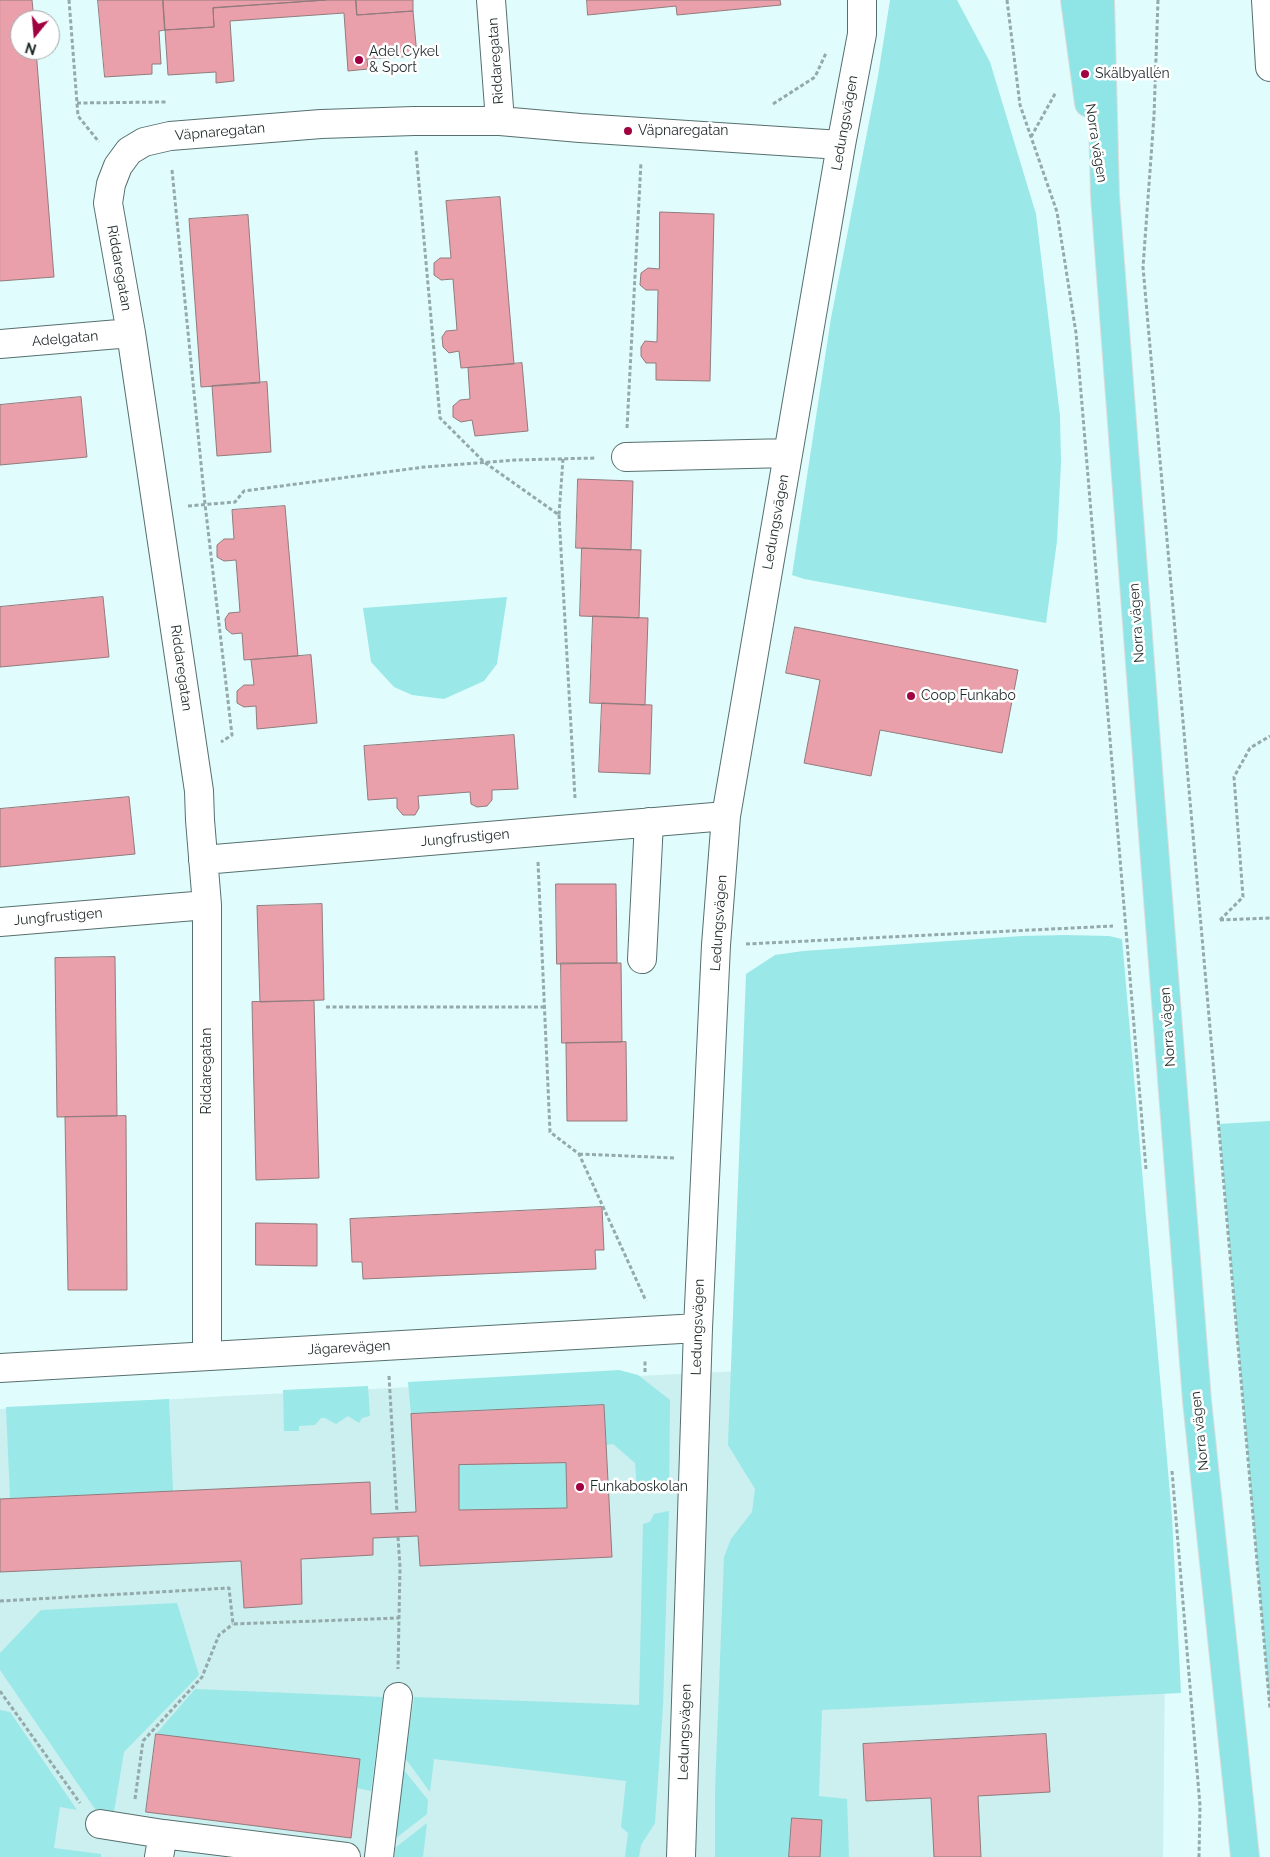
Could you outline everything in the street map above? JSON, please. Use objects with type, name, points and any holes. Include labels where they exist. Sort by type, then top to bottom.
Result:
[{"type":"main road","name":"Norra vägen","points":[[1075,0],[1105,196]]},
{"type":"main road","name":"Norra vägen","points":[[1100,0],[1105,196],[1196,1391],[1245,1857]]},
{"type":"street","name":"Riddaregatan","points":[[491,0],[500,121]]},
{"type":"street","name":"Ledungsvägen","points":[[681,1857],[698,1328],[716,945],[726,816],[841,145],[862,34],[862,0]]},
{"type":"street","points":[[1266,0],[1270,67]]},
{"type":"street","name":"Väpnaregatan","points":[[118,166],[129,152],[144,142],[170,136],[321,124],[414,121],[500,121],[841,145]]},
{"type":"street","name":"Riddaregatan","points":[[118,166],[111,184],[108,203],[131,334],[199,791],[206,905],[207,1356]]},
{"type":"street","name":"Adelgatan","points":[[0,344],[131,334]]},
{"type":"street","points":[[626,457],[788,453]]},
{"type":"street","name":"Jungfrustigen","points":[[203,860],[726,816]]},
{"type":"street","points":[[642,959],[649,822]]},
{"type":"street","name":"Jungfrustigen","points":[[0,922],[206,905]]},
{"type":"street","name":"Jägarevägen","points":[[0,1368],[698,1328]]},
{"type":"street","points":[[379,1857],[398,1697]]},
{"type":"street","points":[[100,1824],[131,1829],[161,1845],[346,1857]]},
{"type":"path","points":[[68,0],[78,116],[118,166]]},
{"type":"path","points":[[1007,0],[1020,105],[1057,212],[1076,333],[1146,1173]]},
{"type":"path","points":[[1158,0],[1154,116],[1144,267],[1270,1708]]},
{"type":"path","points":[[773,104],[815,77],[830,44]]},
{"type":"path","points":[[1031,138],[1056,92]]},
{"type":"path","points":[[77,103],[166,102]]},
{"type":"path","points":[[414,121],[440,418],[484,462],[559,514]]},
{"type":"path","points":[[157,508],[235,502],[244,491],[424,467],[484,462],[626,457],[642,132]]},
{"type":"path","points":[[172,170],[205,504],[232,735],[219,743]]},
{"type":"path","points":[[563,459],[559,514],[576,829]]},
{"type":"path","points":[[1270,736],[1250,748],[1234,777],[1243,898],[1220,920],[1270,918]]},
{"type":"path","points":[[536,832],[550,1132],[579,1154],[646,1299],[645,1372]]},
{"type":"path","points":[[716,945],[1113,926]]},
{"type":"path","points":[[326,1007],[544,1007]]},
{"type":"path","points":[[579,1154],[706,1159]]},
{"type":"path","points":[[388,1346],[397,1513]]},
{"type":"path","points":[[1172,1470],[1200,1806],[1199,1857]]},
{"type":"path","points":[[398,1537],[398,1697]]},
{"type":"path","points":[[0,1601],[230,1588],[233,1624]]},
{"type":"path","points":[[131,1829],[143,1741],[202,1677],[219,1635],[233,1624],[399,1618]]},
{"type":"path","points":[[0,1691],[94,1823],[100,1824]]},
{"type":"path","points":[[0,1700],[7,1700]]},
{"type":"shaded area","points":[[890,0],[957,0],[990,62],[1036,214],[1060,416],[1061,463],[1057,541],[1046,623],[804,579],[792,575],[831,318],[878,76]]},
{"type":"shaded area","points":[[507,597],[497,664],[484,681],[444,699],[412,695],[394,687],[371,662],[363,608]]},
{"type":"shaded area","points":[[1022,936],[1109,936],[1122,939],[1172,1517],[1181,1693],[822,1710],[819,1796],[847,1799],[849,1857],[715,1857],[715,1790],[724,1557],[731,1539],[752,1512],[755,1489],[728,1445],[746,974],[775,955],[803,951]]},
{"type":"shaded area","points":[[1270,1121],[1270,1709],[1219,1124]]},
{"type":"shaded area","points":[[619,1370],[638,1375],[670,1400],[669,1492],[637,1491],[635,1463],[613,1444],[606,1445],[604,1405],[411,1414],[408,1382]]},
{"type":"shaded area","name":"Funkaboskolan","points":[[761,1370],[1166,1565],[1163,1857],[0,1857],[0,1409]]},
{"type":"shaded area","points":[[368,1386],[370,1416],[362,1418],[359,1423],[348,1416],[336,1424],[321,1418],[315,1425],[299,1426],[299,1431],[284,1431],[283,1390]]},
{"type":"shaded area","points":[[169,1399],[173,1491],[10,1498],[6,1407]]},
{"type":"shaded area","points":[[566,1463],[567,1508],[459,1510],[459,1465]]},
{"type":"shaded area","points":[[669,1511],[663,1706],[655,1823],[641,1845],[639,1857],[625,1857],[628,1833],[621,1827],[626,1781],[434,1759],[430,1792],[405,1758],[414,1697],[639,1705],[643,1524],[650,1522],[654,1514]]},
{"type":"shaded area","points":[[177,1603],[199,1675],[124,1752],[114,1812],[95,1809],[0,1670],[0,1653],[41,1610]]},
{"type":"shaded area","points":[[195,1689],[383,1697],[371,1791],[357,1788],[360,1759],[156,1734]]},
{"type":"shaded area","points":[[0,1710],[10,1712],[77,1810],[60,1807],[54,1848],[101,1854],[101,1857],[0,1857]]},
{"type":"shaded area","points":[[403,1769],[428,1800],[427,1814],[396,1838]]},
{"type":"shaded area","points":[[427,1823],[423,1857],[394,1857],[395,1848]]},
{"type":"building","points":[[0,0],[32,0],[33,10],[10,10],[10,60],[37,60],[54,277],[0,281]]},
{"type":"building","points":[[98,0],[163,0],[165,30],[159,31],[161,64],[152,64],[152,74],[105,77]]},
{"type":"building","points":[[163,0],[326,0],[213,8],[214,27],[165,30]]},
{"type":"building","points":[[326,0],[356,0],[357,15],[413,11],[417,56],[367,59],[368,69],[348,71],[344,13],[230,21],[234,81],[216,83],[216,72],[168,75],[165,30],[214,27],[213,8]]},
{"type":"building","points":[[356,0],[413,0],[413,11],[357,15]]},
{"type":"building","points":[[587,0],[780,0],[781,5],[677,15],[676,6],[588,15]]},
{"type":"building","points":[[500,197],[514,364],[461,368],[459,351],[449,353],[443,347],[442,337],[446,331],[457,330],[453,279],[441,280],[434,275],[434,263],[440,258],[451,258],[446,201]]},
{"type":"building","points":[[660,212],[714,214],[710,381],[656,380],[656,363],[646,363],[641,356],[641,347],[645,341],[657,342],[658,290],[646,290],[640,285],[641,273],[648,268],[659,269]]},
{"type":"building","points":[[248,215],[260,383],[201,387],[189,219]]},
{"type":"building","points":[[522,363],[528,431],[475,436],[472,420],[461,422],[453,417],[453,406],[460,400],[470,399],[468,368]]},
{"type":"building","points":[[267,382],[271,452],[217,456],[212,386]]},
{"type":"building","points":[[81,397],[87,457],[0,465],[0,405]]},
{"type":"building","points":[[578,479],[633,481],[631,550],[576,548]]},
{"type":"building","points":[[285,506],[298,656],[244,660],[242,633],[232,634],[226,629],[225,619],[229,613],[240,612],[236,560],[224,561],[217,557],[217,545],[224,539],[234,539],[232,510]]},
{"type":"building","points":[[582,548],[641,550],[639,618],[580,616]]},
{"type":"building","points":[[103,597],[109,657],[0,667],[0,607]]},
{"type":"building","points":[[593,616],[648,618],[645,705],[590,703]]},
{"type":"building","points":[[795,627],[1018,670],[1002,753],[880,730],[871,776],[804,763],[820,680],[786,673]]},
{"type":"building","points":[[311,655],[317,723],[257,729],[256,706],[244,707],[237,703],[237,691],[244,685],[254,685],[251,660]]},
{"type":"building","points":[[602,703],[652,705],[650,774],[599,772]]},
{"type":"building","points":[[514,735],[518,789],[492,790],[492,800],[487,806],[477,807],[471,804],[470,792],[418,796],[419,808],[415,815],[403,815],[397,808],[397,798],[368,800],[364,746]]},
{"type":"building","points":[[129,797],[135,854],[0,867],[0,809]]},
{"type":"building","points":[[556,884],[616,884],[617,963],[557,964]]},
{"type":"building","points":[[322,904],[324,1000],[260,1002],[257,906]]},
{"type":"building","points":[[115,957],[117,1116],[57,1117],[55,958]]},
{"type":"building","points":[[561,963],[621,963],[622,1042],[562,1043]]},
{"type":"building","points":[[314,1001],[319,1178],[256,1180],[252,1002]]},
{"type":"building","points":[[626,1042],[627,1121],[567,1121],[566,1043]]},
{"type":"building","points":[[126,1116],[127,1290],[68,1290],[65,1117]]},
{"type":"building","points":[[602,1207],[604,1250],[595,1250],[596,1269],[363,1279],[362,1262],[352,1262],[350,1219]]},
{"type":"building","points":[[256,1223],[317,1224],[317,1266],[256,1265]]},
{"type":"building","name":"Funkaboskolan","points":[[604,1405],[612,1557],[420,1566],[418,1536],[373,1538],[373,1555],[301,1559],[302,1604],[244,1608],[241,1561],[0,1572],[0,1499],[370,1482],[371,1514],[416,1512],[411,1414]],"holes":[[[566,1463],[567,1508],[459,1510],[459,1465]]]},
{"type":"building","points":[[156,1734],[360,1759],[351,1838],[146,1812]]},
{"type":"building","points":[[1046,1734],[1050,1792],[978,1796],[981,1857],[934,1857],[931,1798],[866,1801],[863,1744]]},
{"type":"building","points":[[792,1818],[822,1820],[820,1857],[789,1857]]},
{"type":"place","name":"Adel Cykel & Sport","points":[[359,60]]},
{"type":"place","name":"Skälbyallén","points":[[1085,74]]},
{"type":"place","name":"Väpnaregatan","points":[[628,131]]},
{"type":"place","name":"Coop Funkabo","points":[[911,696]]},
{"type":"place","name":"Funkaboskolan","points":[[580,1487]]}]
